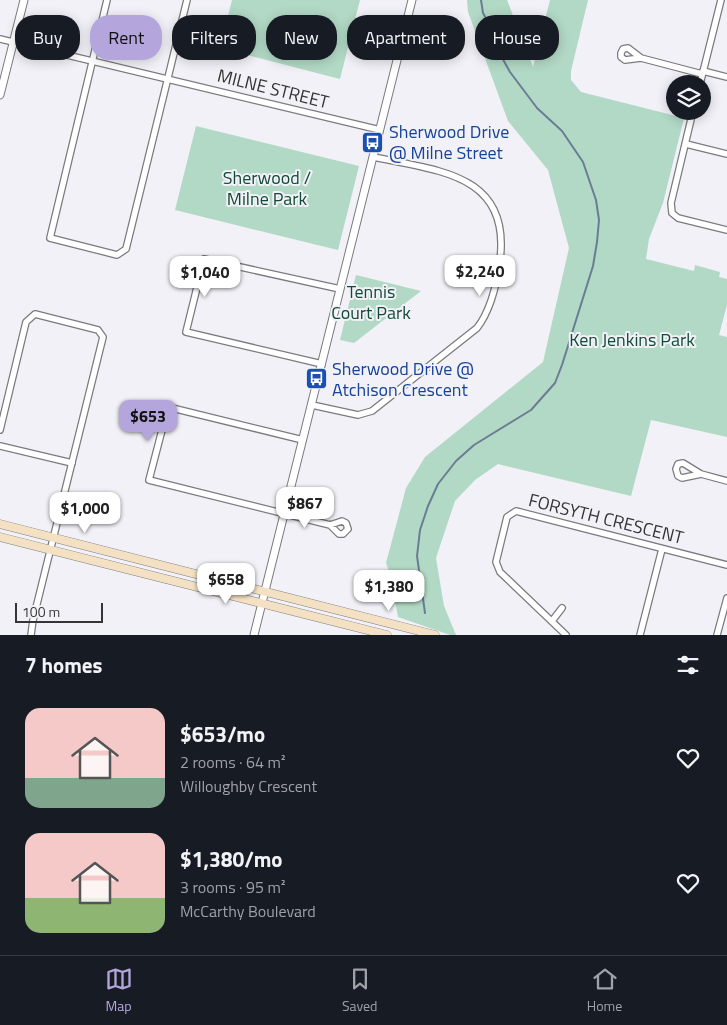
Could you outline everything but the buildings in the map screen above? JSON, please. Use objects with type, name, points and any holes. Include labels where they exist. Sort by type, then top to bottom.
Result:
[{"type":"main road","points":[[0,524],[265,590],[434,635]]},
{"type":"main road","points":[[0,537],[387,635]]},
{"type":"street","points":[[0,94],[24,0]]},
{"type":"street","points":[[104,15],[107,0]]},
{"type":"street","points":[[93,60],[50,230],[50,238],[117,255],[126,248],[187,0]]},
{"type":"street","points":[[254,635],[412,0]]},
{"type":"street","points":[[702,75],[721,0]]},
{"type":"street","name":"MILNE STREET","points":[[0,39],[90,59]]},
{"type":"street","points":[[642,58],[727,77]]},
{"type":"street","name":"MILNE STREET","points":[[93,60],[380,130]]},
{"type":"street","points":[[691,120],[671,203],[672,213],[678,218],[727,230]]},
{"type":"street","points":[[686,144],[727,154]]},
{"type":"street","points":[[312,405],[358,414],[372,412],[477,328],[486,316],[498,270],[501,237],[499,226],[493,208],[477,188],[455,176],[374,157]]},
{"type":"street","points":[[322,364],[186,332],[204,259],[340,289]]},
{"type":"street","points":[[0,430],[26,322],[31,316],[35,314],[98,330],[103,337],[33,620],[32,635]]},
{"type":"street","points":[[303,440],[168,407],[149,480],[330,525]]},
{"type":"street","points":[[0,446],[72,463]]},
{"type":"street","points":[[701,474],[727,480]]},
{"type":"street","name":"FORSYTH CRESCENT","points":[[566,635],[500,572],[496,562],[507,517],[516,511],[727,565]]},
{"type":"street","points":[[640,635],[662,549]]},
{"type":"street","points":[[717,635],[727,598]]},
{"type":"street","points":[[552,621],[562,608]]},
{"type":"green space","points":[[232,0],[360,0],[356,15],[347,15],[347,51],[340,79],[266,60],[337,60],[337,15],[266,15],[266,60],[256,57],[256,15],[228,15]]},
{"type":"green space","name":"Ken Jenkins Park","points":[[467,0],[507,0],[513,15],[475,15],[475,31],[468,12]]},
{"type":"green space","name":"Ken Jenkins Park","points":[[550,0],[588,0],[571,71],[571,80],[581,92],[666,113],[666,120],[684,120],[663,203],[649,239],[646,259],[694,271],[695,265],[720,272],[719,277],[727,279],[727,305],[719,335],[727,337],[727,437],[651,420],[631,496],[498,464],[475,480],[455,501],[436,558],[444,606],[456,635],[450,635],[398,617],[390,574],[386,563],[406,488],[425,457],[543,362],[569,248],[548,170],[508,121],[486,60],[530,60],[533,67],[535,60],[559,60],[559,15],[546,15]]},
{"type":"green space","name":"Sherwood / Milne Park","points":[[196,126],[359,166],[338,250],[175,210]]},
{"type":"green space","name":"Tennis Court Park","points":[[356,275],[421,291],[354,343],[340,340]]},
{"type":"waterway","points":[[425,613],[417,556],[420,530],[438,484],[456,461],[474,445],[531,410],[555,383],[593,266],[597,242],[599,220],[596,200],[583,162],[562,131],[537,108],[510,72],[495,45],[491,27],[483,13],[481,0]]},
{"type":"place","name":"Sherwood Drive @ Milne Street","points":[[373,142]]},
{"type":"place","name":"Sherwood Drive @ Atchison Crescent","points":[[316,379]]}]
